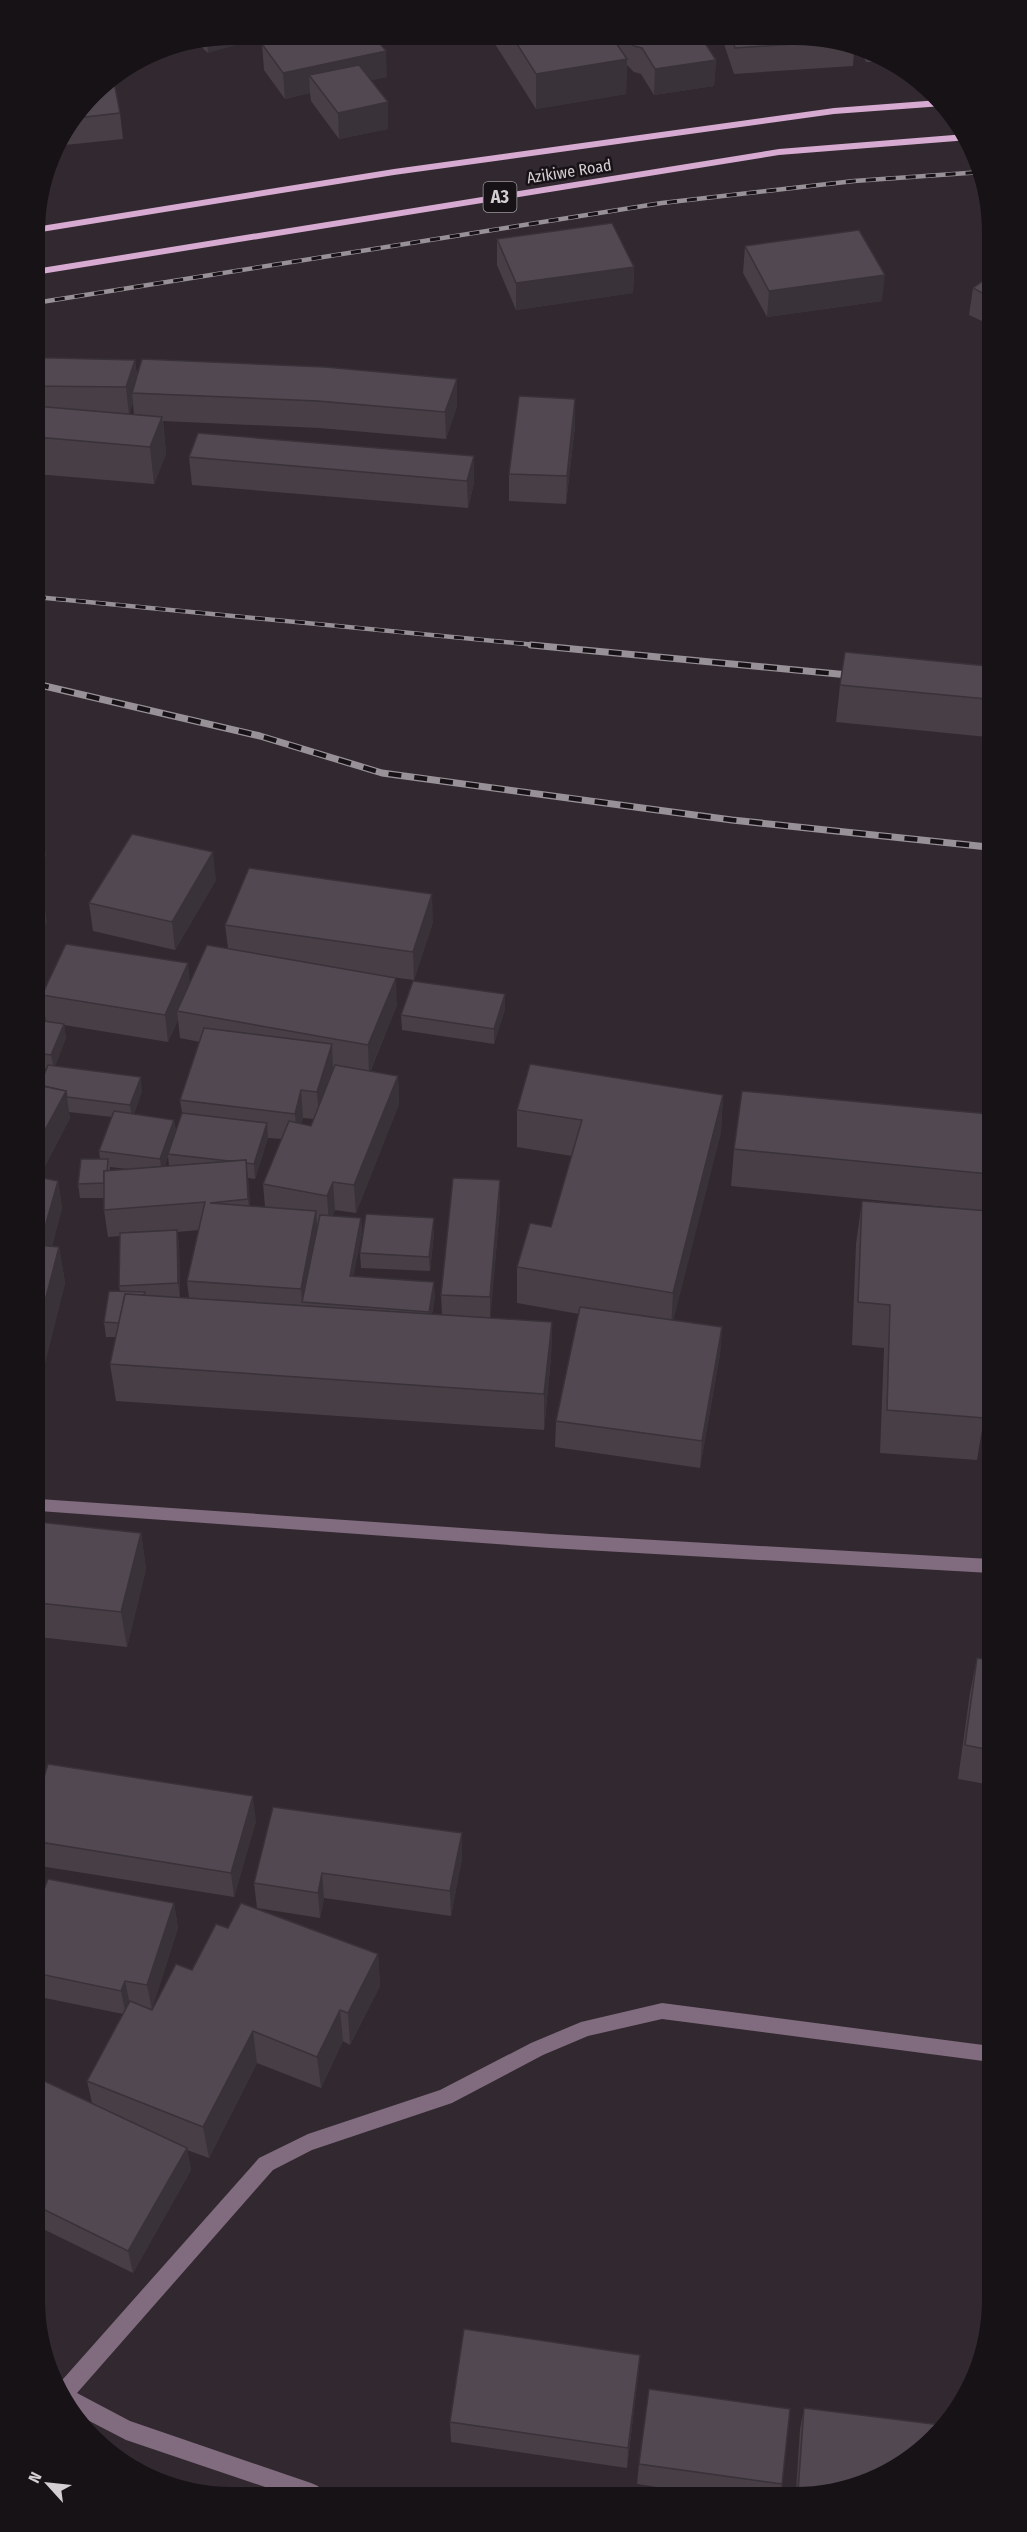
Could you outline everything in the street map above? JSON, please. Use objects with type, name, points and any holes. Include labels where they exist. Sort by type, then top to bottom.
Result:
[{"type":"main road","name":"Azikiwe Road","points":[[45,228],[394,172],[834,111],[930,104]]},
{"type":"main road","name":"Azikiwe Road","points":[[45,270],[779,152],[956,138]]},
{"type":"street","points":[[45,1505],[568,1542],[982,1566]]},
{"type":"street","points":[[68,2388],[266,2164],[308,2143],[445,2097],[537,2049],[587,2028],[662,2011],[982,2053]]},
{"type":"street","points":[[77,2405],[126,2430],[293,2487]]},
{"type":"building","points":[[263,45],[381,45],[386,51],[283,73]]},
{"type":"building","points":[[518,45],[617,45],[627,59],[536,74]]},
{"type":"building","points":[[706,45],[716,60],[655,69],[642,48],[634,46]]},
{"type":"building","points":[[734,45],[780,45],[735,48]]},
{"type":"building","points":[[359,65],[388,102],[338,113],[309,75]]},
{"type":"building","points":[[115,87],[120,113],[86,117]]},
{"type":"building","points":[[612,223],[634,267],[516,283],[497,239]]},
{"type":"building","points":[[859,230],[885,275],[769,291],[745,246]]},
{"type":"building","points":[[982,282],[982,293],[973,288]]},
{"type":"building","points":[[45,358],[135,360],[126,387],[45,386]]},
{"type":"building","points":[[142,359],[325,367],[457,379],[445,412],[318,401],[132,393]]},
{"type":"building","points":[[519,396],[575,399],[567,476],[509,474]]},
{"type":"building","points":[[45,407],[162,417],[150,447],[45,438]]},
{"type":"building","points":[[198,433],[474,456],[467,481],[189,457]]},
{"type":"building","points":[[845,652],[982,666],[982,699],[840,685]]},
{"type":"building","points":[[132,834],[213,852],[172,922],[89,903]]},
{"type":"building","points":[[249,868],[432,894],[413,952],[225,925]]},
{"type":"building","points":[[66,944],[188,963],[165,1015],[45,995],[45,989]]},
{"type":"building","points":[[207,945],[396,978],[368,1045],[177,1011]]},
{"type":"building","points":[[413,981],[505,994],[494,1029],[401,1015]]},
{"type":"building","points":[[45,1021],[64,1024],[51,1055],[45,1054]]},
{"type":"building","points":[[204,1028],[332,1044],[317,1092],[301,1090],[295,1114],[180,1100]]},
{"type":"building","points":[[530,1064],[723,1095],[673,1293],[517,1267],[530,1223],[551,1227],[582,1120],[517,1110]]},
{"type":"building","points":[[48,1065],[141,1077],[130,1105],[67,1097],[66,1091],[45,1086],[45,1072]]},
{"type":"building","points":[[335,1065],[398,1076],[354,1185],[333,1182],[327,1196],[263,1184],[289,1121],[311,1126]]},
{"type":"building","points":[[45,1087],[66,1091],[45,1130]]},
{"type":"building","points":[[742,1091],[982,1113],[982,1173],[734,1149]]},
{"type":"building","points":[[114,1111],[174,1120],[160,1159],[99,1151]]},
{"type":"building","points":[[182,1113],[267,1123],[254,1164],[246,1163],[246,1160],[229,1161],[168,1154]]},
{"type":"building","points":[[81,1159],[108,1159],[107,1171],[104,1171],[104,1183],[78,1184]]},
{"type":"building","points":[[246,1160],[248,1199],[210,1203],[316,1211],[301,1289],[187,1281],[205,1202],[104,1210],[104,1171]]},
{"type":"building","points":[[45,1178],[58,1181],[45,1227]]},
{"type":"building","points":[[453,1178],[500,1180],[490,1297],[441,1295]]},
{"type":"building","points":[[862,1201],[982,1210],[982,1418],[887,1410],[890,1305],[858,1302]]},
{"type":"building","points":[[366,1214],[434,1218],[429,1257],[360,1253]]},
{"type":"building","points":[[320,1215],[361,1218],[350,1276],[434,1282],[429,1312],[302,1302]]},
{"type":"building","points":[[177,1230],[178,1283],[119,1286],[120,1233]]},
{"type":"building","points":[[45,1246],[59,1247],[45,1301]]},
{"type":"building","points":[[109,1291],[145,1292],[144,1295],[125,1294],[119,1323],[104,1322]]},
{"type":"building","points":[[125,1294],[552,1322],[544,1394],[110,1364]]},
{"type":"building","points":[[580,1307],[722,1327],[702,1441],[556,1421]]},
{"type":"building","points":[[45,1523],[141,1533],[121,1612],[45,1604]]},
{"type":"building","points":[[977,1658],[982,1659],[982,1748],[965,1745]]},
{"type":"building","points":[[48,1764],[253,1796],[231,1873],[45,1843],[45,1774]]},
{"type":"building","points":[[273,1807],[462,1833],[450,1891],[322,1873],[318,1893],[254,1883]]},
{"type":"building","points":[[48,1879],[174,1903],[147,1985],[125,1981],[121,1991],[45,1975],[45,1887]]},
{"type":"building","points":[[241,1903],[378,1954],[348,2013],[340,2010],[317,2057],[253,2031],[203,2127],[87,2081],[130,2001],[152,2010],[176,1964],[192,1970],[216,1924],[228,1928]]},
{"type":"building","points":[[45,2081],[187,2148],[128,2251],[45,2210]]},
{"type":"building","points":[[464,2329],[640,2355],[628,2448],[450,2422]]},
{"type":"building","points":[[649,2389],[790,2409],[782,2484],[639,2464]]},
{"type":"building","points":[[804,2408],[934,2424],[899,2455],[877,2468],[843,2481],[798,2487]]},
{"type":"railway","points":[[45,301],[662,203],[854,181],[972,173]]},
{"type":"railway","points":[[45,598],[546,646]]},
{"type":"railway","points":[[531,645],[859,676]]},
{"type":"railway","points":[[45,686],[260,736],[382,773],[732,820],[982,846]]}]
